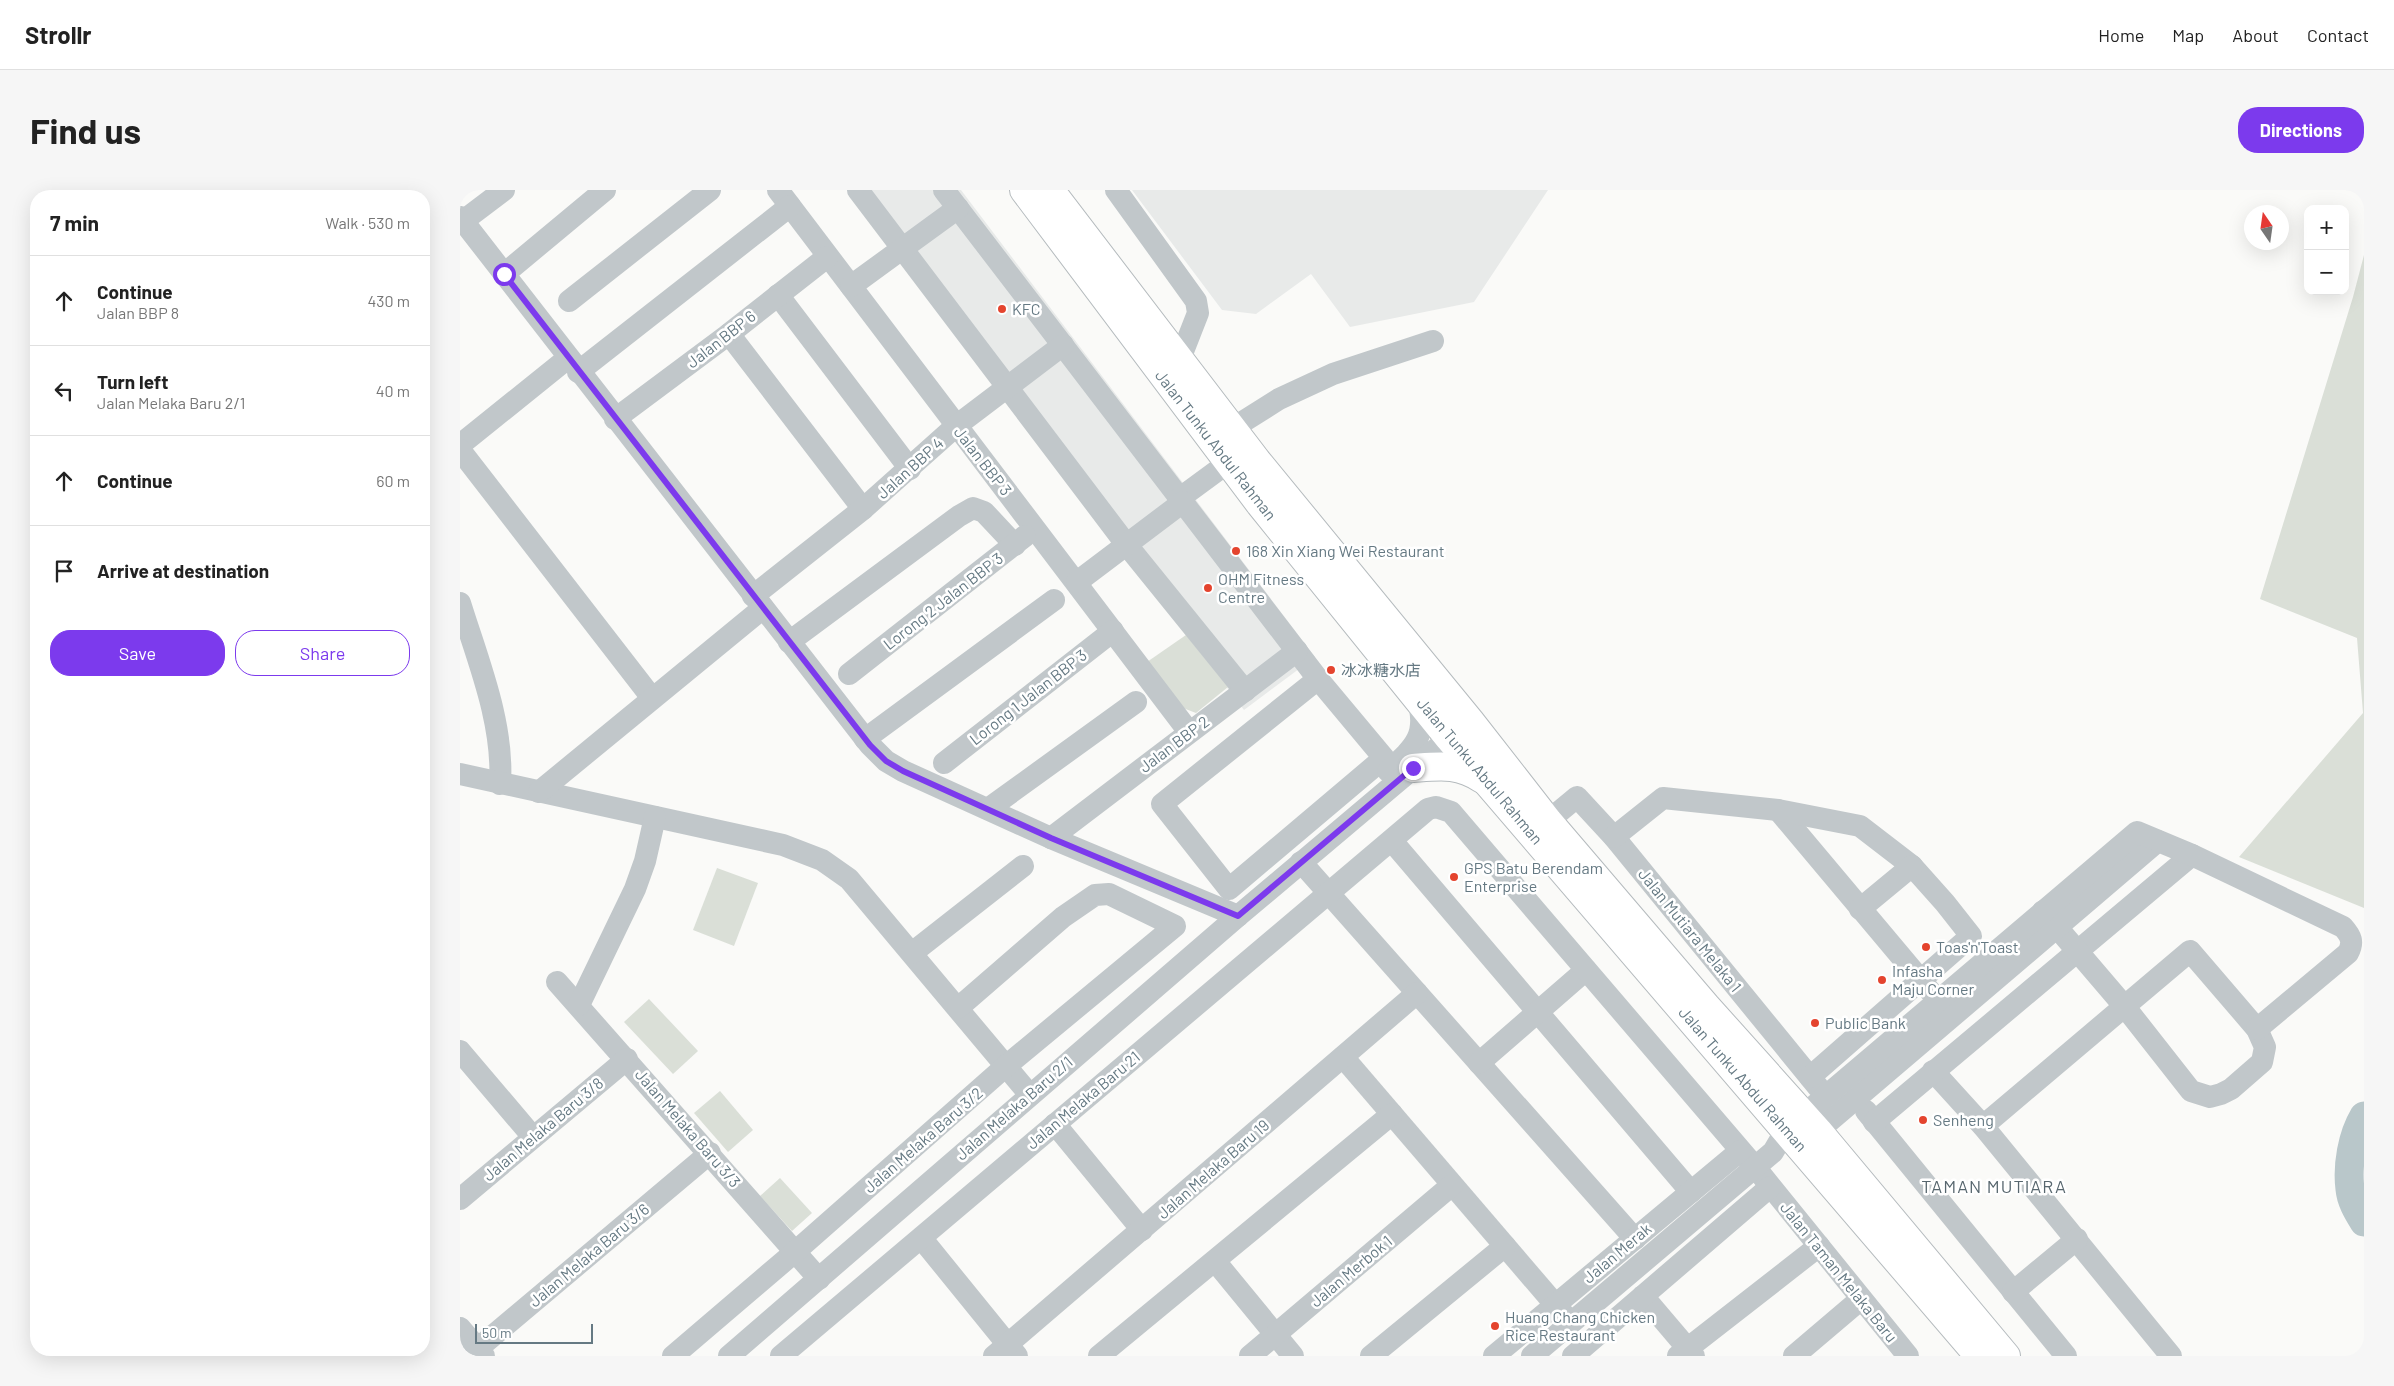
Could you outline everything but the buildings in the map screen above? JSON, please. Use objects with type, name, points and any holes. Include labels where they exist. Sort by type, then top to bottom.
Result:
[{"type":"main road","name":"Jalan Tunku Abdul Rahman","points":[[1024,190],[1229,462],[1352,618],[1416,695],[1460,730],[1548,821],[1796,1135],[1979,1356]]},
{"type":"main road","name":"Jalan Tunku Abdul Rahman","points":[[1050,190],[1233,428],[1460,730],[1492,785],[1796,1135],[2006,1356]]},
{"type":"main road","points":[[1413,768],[1448,765],[1463,768],[1492,785]]},
{"type":"street","points":[[504,190],[461,219],[865,739],[886,761],[903,771],[1051,838],[1238,916]]},
{"type":"street","points":[[504,274],[605,190]]},
{"type":"street","points":[[569,301],[710,190]]},
{"type":"street","points":[[858,190],[1126,544],[1245,691]]},
{"type":"street","points":[[944,190],[1318,679],[1384,758],[1229,890],[1162,804],[1318,679]]},
{"type":"street","points":[[1116,190],[1196,300],[1198,313],[1180,359]]},
{"type":"street","points":[[460,445],[573,365],[784,198]]},
{"type":"street","name":"Jalan BBP 3","points":[[784,198],[1189,732]]},
{"type":"street","points":[[850,286],[958,208]]},
{"type":"street","name":"Jalan BBP 6","points":[[615,419],[729,334],[827,257]]},
{"type":"street","points":[[778,295],[910,469]]},
{"type":"street","points":[[729,334],[863,509]]},
{"type":"street","points":[[1233,428],[1279,399],[1333,374],[1433,341]]},
{"type":"street","name":"Jalan BBP 4","points":[[540,792],[652,698],[956,426],[1063,345]]},
{"type":"street","points":[[460,450],[652,698]]},
{"type":"street","points":[[1077,582],[1229,462]]},
{"type":"street","points":[[789,642],[959,516],[974,508],[984,512],[1015,545]]},
{"type":"street","name":"Lorong 2 Jalan BBP 3","points":[[849,674],[1035,528]]},
{"type":"street","points":[[865,739],[1054,600]]},
{"type":"street","points":[[460,603],[494,720],[502,765],[500,784]]},
{"type":"street","name":"Lorong 1 Jalan BBP 3","points":[[944,764],[1112,631]]},
{"type":"street","name":"Jalan BBP 2","points":[[1051,838],[1297,651]]},
{"type":"street","points":[[1302,862],[1333,819],[1412,748],[1419,737],[1422,724],[1422,712],[1416,695]]},
{"type":"street","points":[[988,809],[1136,702]]},
{"type":"street","points":[[1302,862],[1460,730]]},
{"type":"street","points":[[460,774],[783,845],[822,860],[849,879],[1030,1095]]},
{"type":"street","name":"Jalan Mutiara Melaka 1","points":[[1548,821],[1577,796],[1614,837],[1825,1096]]},
{"type":"street","points":[[1614,837],[1663,798],[1778,810],[1860,826],[1912,866],[1945,903],[1971,936],[1810,1077]]},
{"type":"street","name":"Jalan Melaka Baru 21","points":[[781,1356],[922,1239],[1328,892],[1392,841],[1428,809],[1436,806],[1451,812],[1586,970]]},
{"type":"street","points":[[1778,810],[1944,1009]]},
{"type":"street","points":[[579,1005],[635,889],[645,861],[655,817]]},
{"type":"street","points":[[2050,919],[2137,832],[2343,927],[2351,935],[2352,945],[2348,953],[2257,1029]]},
{"type":"street","points":[[1392,841],[1691,1192]]},
{"type":"street","points":[[1796,1135],[1825,1096],[1944,1009],[2050,919],[2158,841]]},
{"type":"street","points":[[1874,1122],[2192,856]]},
{"type":"street","points":[[1302,862],[1634,1239]]},
{"type":"street","name":"Jalan Melaka Baru 2/1","points":[[729,1356],[1302,862]]},
{"type":"street","points":[[912,953],[1023,866]]},
{"type":"street","points":[[1860,910],[1912,866]]},
{"type":"street","name":"Jalan Melaka Baru 3/2","points":[[673,1356],[796,1252],[1006,1066],[1176,926],[1109,894],[1095,894],[1063,917],[958,1008]]},
{"type":"street","points":[[1983,1126],[2125,1008],[2190,951],[2257,1029],[2265,1047],[2262,1062],[2231,1089],[2210,1097],[2191,1091],[2125,1008],[2050,919]]},
{"type":"street","points":[[1479,1063],[1586,970]]},
{"type":"street","name":"Jalan Taman Melaka Baru","points":[[1586,970],[1747,1159],[1908,1356]]},
{"type":"street","name":"Jalan Melaka Baru 3/3","points":[[557,982],[710,1153],[819,1279]]},
{"type":"street","name":"Jalan Melaka Baru 19","points":[[1006,1352],[1142,1230],[1417,993]]},
{"type":"street","points":[[1747,1159],[1796,1135],[1856,1099],[1944,1009]]},
{"type":"street","points":[[460,1051],[533,1137]]},
{"type":"street","points":[[1343,1057],[1571,1323]]},
{"type":"street","name":"Jalan Melaka Baru 3/8","points":[[460,1199],[627,1059]]},
{"type":"street","points":[[1933,1071],[1983,1126],[2171,1356]]},
{"type":"street","points":[[1856,1099],[2066,1356]]},
{"type":"street","points":[[1099,1356],[1392,1114]]},
{"type":"street","points":[[1055,1124],[1142,1230]]},
{"type":"street","name":"Jalan Melaka Baru 3/6","points":[[477,1353],[710,1153]]},
{"type":"street","name":"Jalan Merak","points":[[1494,1356],[1691,1192],[1747,1159]]},
{"type":"street","name":"Jalan Merak","points":[[1532,1356],[1571,1323],[1747,1159]]},
{"type":"street","name":"Jalan Merbok 1","points":[[1250,1356],[1452,1185]]},
{"type":"street","name":"Jalan Taman Melaka Baru","points":[[1573,1356],[1770,1187]]},
{"type":"street","points":[[922,1239],[1006,1352]]},
{"type":"street","points":[[2012,1292],[2077,1239]]},
{"type":"street","points":[[1371,1356],[1505,1246]]},
{"type":"street","points":[[1643,1296],[1686,1353],[1819,1246]]},
{"type":"street","points":[[1215,1261],[1292,1356]]},
{"type":"street","points":[[1794,1356],[1861,1298]]},
{"type":"street","points":[[460,1328],[477,1353]]},
{"type":"shaded area","points":[[850,190],[961,190],[1315,657],[1244,710]]},
{"type":"shaded area","points":[[1132,190],[1548,190],[1474,302],[1350,327],[1311,274],[1256,314],[1222,310]]},
{"type":"shaded area","points":[[2364,255],[2364,908],[2239,857],[2363,713],[2357,638],[2260,599],[2353,297]]},
{"type":"shaded area","points":[[1186,635],[1228,687],[1196,713],[1183,708],[1147,662]]},
{"type":"shaded area","points":[[717,868],[758,883],[734,946],[693,930]]},
{"type":"shaded area","points":[[649,999],[698,1051],[673,1074],[624,1022]]},
{"type":"shaded area","points":[[720,1091],[753,1130],[728,1152],[694,1113]]},
{"type":"shaded area","points":[[780,1178],[812,1213],[792,1231],[760,1196]]},
{"type":"waterway","points":[[2364,1116],[2356,1133],[2351,1151],[2349,1171],[2352,1198],[2364,1222]]},
{"type":"place","name":"KFC","points":[[1002,309]]},
{"type":"place","name":"168 Xin Xiang Wei Restaurant","points":[[1236,551]]},
{"type":"place","name":"OHM Fitness Centre","points":[[1208,588]]},
{"type":"place","name":"冰冰糖水店","points":[[1331,670]]},
{"type":"place","name":"GPS Batu Berendam Enterprise","points":[[1454,877]]},
{"type":"place","name":"Toas'n'Toast","points":[[1926,947]]},
{"type":"place","name":"Infasha Maju Corner","points":[[1882,980]]},
{"type":"place","name":"Public Bank","points":[[1815,1023]]},
{"type":"place","name":"Senheng","points":[[1923,1120]]},
{"type":"place","name":"Huang Chang Chicken Rice Restaurant","points":[[1495,1326]]},
{"type":"district","name":"TAMAN MUTIARA","points":[[1994,1187]]},
{"type":"route","points":[[504,274],[578,372],[870,745],[886,761],[903,771],[1051,838],[1238,916],[1341,831],[1413,768]]}]
